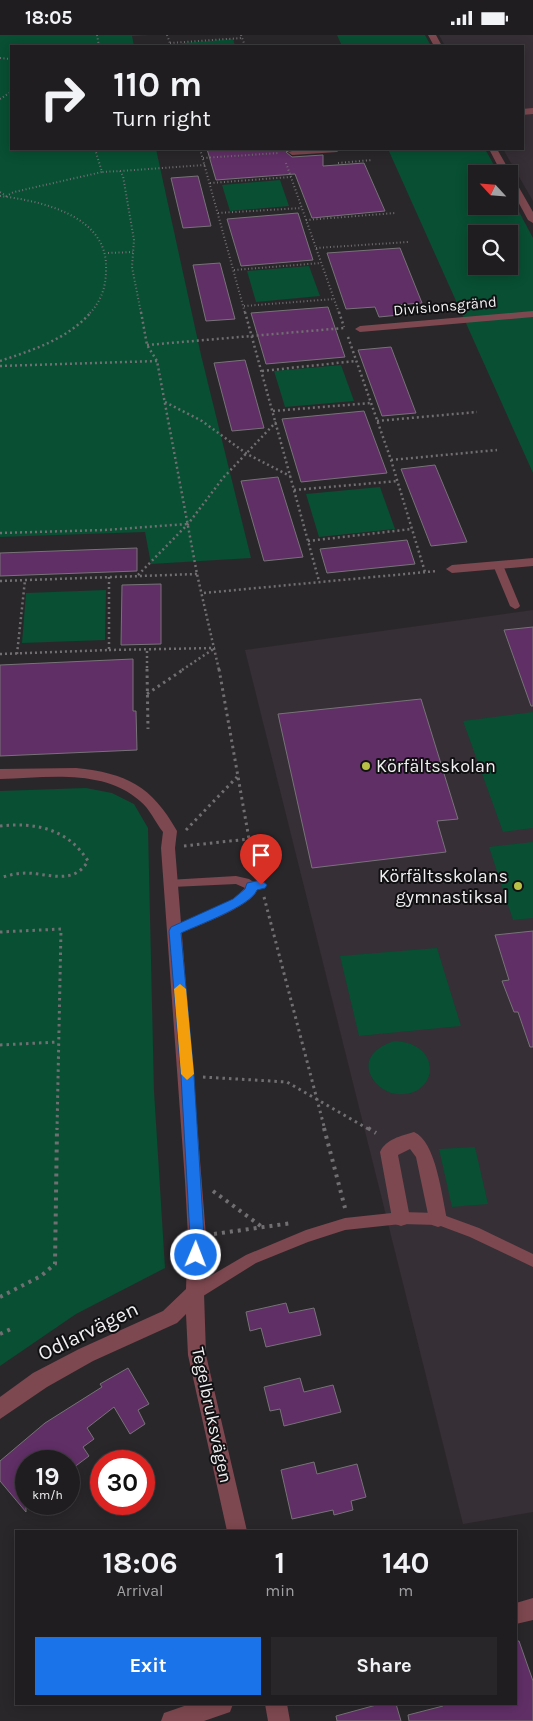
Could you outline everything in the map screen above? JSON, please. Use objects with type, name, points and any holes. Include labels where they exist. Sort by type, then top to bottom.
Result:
[{"type":"street","points":[[290,152],[321,150]]},
{"type":"street","points":[[494,150],[502,165]]},
{"type":"street","points":[[518,193],[533,220]]},
{"type":"street","name":"Divisionsgränd","points":[[360,329],[533,314]]},
{"type":"street","points":[[452,569],[533,562]]},
{"type":"street","name":"Tegelbruksvägen","points":[[0,774],[82,773],[114,780],[128,786],[146,798],[170,831],[168,848],[187,1076],[197,1236],[194,1293],[197,1355],[237,1530]]},
{"type":"street","points":[[401,1217],[390,1152],[402,1143],[414,1140],[424,1155],[438,1219]]},
{"type":"street","name":"Odlarvägen","points":[[0,1409],[40,1380],[86,1355],[170,1317],[194,1293]]},
{"type":"street","points":[[517,1614],[533,1609]]},
{"type":"street","points":[[172,1721],[219,1705]]},
{"type":"street","points":[[276,1705],[279,1721]]},
{"type":"lane","points":[[498,565],[515,606]]},
{"type":"lane","points":[[172,883],[236,880],[256,885],[237,902],[175,931]]},
{"type":"lane","points":[[194,1293],[251,1259],[306,1236],[345,1224],[401,1217],[438,1219],[474,1232],[533,1261]]},
{"type":"path","points":[[167,35],[170,43],[242,36]]},
{"type":"path","points":[[95,150],[102,172]]},
{"type":"path","points":[[200,150],[319,581]]},
{"type":"path","points":[[284,150],[290,152]]},
{"type":"path","points":[[203,157],[290,152]]},
{"type":"path","points":[[290,152],[291,177],[391,460],[425,572]]},
{"type":"path","points":[[0,192],[6,196],[14,191],[102,172],[205,165]]},
{"type":"path","points":[[120,171],[123,176],[134,240],[132,267],[147,345],[157,361],[197,574],[204,593],[256,885],[317,1100],[347,1215]]},
{"type":"path","points":[[210,183],[291,177]]},
{"type":"path","points":[[0,196],[14,197],[56,208],[80,220],[98,237],[108,253],[109,269],[105,286],[95,307],[75,327],[45,346],[0,361]]},
{"type":"path","points":[[218,213],[302,207]]},
{"type":"path","points":[[306,220],[395,213]]},
{"type":"path","points":[[316,248],[408,242]]},
{"type":"path","points":[[108,253],[133,252]]},
{"type":"path","points":[[234,270],[321,263]]},
{"type":"path","points":[[244,305],[334,299]]},
{"type":"path","points":[[147,345],[344,328],[360,329]]},
{"type":"path","points":[[0,366],[157,361]]},
{"type":"path","points":[[262,371],[356,361]]},
{"type":"path","points":[[165,402],[202,421],[247,454],[291,477]]},
{"type":"path","points":[[273,411],[371,403]]},
{"type":"path","points":[[377,421],[477,412]]},
{"type":"path","points":[[138,575],[188,524],[223,478],[276,422]]},
{"type":"path","points":[[391,460],[497,449]]},
{"type":"path","points":[[294,490],[398,481]]},
{"type":"path","points":[[0,533],[105,530],[188,524]]},
{"type":"path","points":[[308,541],[412,529]]},
{"type":"path","points":[[204,593],[452,569]]},
{"type":"path","points":[[0,581],[197,574]]},
{"type":"path","points":[[109,576],[110,650]]},
{"type":"path","points":[[17,653],[26,580]]},
{"type":"path","points":[[0,654],[215,648]]},
{"type":"path","points":[[148,694],[215,648]]},
{"type":"path","points":[[147,651],[148,729]]},
{"type":"path","points":[[168,848],[237,776]]},
{"type":"path","points":[[0,826],[38,827],[60,835],[79,847],[88,861],[85,869],[79,874],[62,878],[19,873],[0,878]]},
{"type":"path","points":[[168,848],[249,839]]},
{"type":"path","points":[[0,932],[61,929],[55,1264],[41,1276],[0,1297]]},
{"type":"path","points":[[0,1045],[58,1042]]},
{"type":"path","points":[[202,1077],[286,1082],[376,1133]]},
{"type":"path","points":[[213,1185],[214,1193],[262,1227]]},
{"type":"path","points":[[197,1236],[300,1222]]},
{"type":"path","points":[[0,1334],[11,1329]]},
{"type":"shaded area","points":[[439,35],[533,35],[533,201],[518,175],[518,165],[512,165],[504,150],[524,150],[524,45],[444,45]]},
{"type":"shaded area","points":[[533,610],[533,1512],[463,1524],[245,650]]},
{"type":"green space","points":[[0,35],[150,35],[132,36],[134,45],[10,45],[10,150],[156,150],[201,355],[251,558],[151,564],[145,532],[0,537]]},
{"type":"green space","points":[[337,35],[425,35],[430,45],[342,45]]},
{"type":"green space","points":[[233,39],[235,45],[183,45],[182,43]]},
{"type":"green space","points":[[388,150],[486,150],[494,165],[468,165],[468,215],[518,215],[518,210],[533,238],[533,473]]},
{"type":"green space","points":[[280,180],[289,206],[230,211],[222,185]]},
{"type":"green space","points":[[309,266],[320,296],[256,302],[247,271]]},
{"type":"green space","points":[[341,365],[354,401],[285,407],[274,371]]},
{"type":"green space","points":[[380,487],[395,529],[319,537],[306,494]]},
{"type":"green space","points":[[106,590],[105,640],[22,643],[26,593]]},
{"type":"green space","points":[[533,712],[533,828],[503,832],[463,721]]},
{"type":"green space","points":[[86,788],[112,793],[134,804],[148,828],[154,1091],[165,1268],[76,1314],[0,1366],[0,791]]},
{"type":"green space","name":"Körfältsskolans gymnastiksal","points":[[533,842],[533,918],[513,920],[489,847]]},
{"type":"green space","points":[[437,948],[461,1026],[359,1036],[340,956]]},
{"type":"green space","points":[[395,1041],[412,1045],[423,1052],[429,1062],[430,1072],[426,1082],[418,1090],[406,1094],[391,1093],[382,1088],[373,1079],[369,1069],[370,1058],[374,1053],[383,1046]]},
{"type":"green space","points":[[475,1147],[488,1204],[452,1207],[439,1149]]},
{"type":"building","points":[[207,150],[291,150],[286,152],[292,157],[323,155],[323,166],[364,163],[385,211],[312,218],[295,174],[216,180]]},
{"type":"building","points":[[198,176],[211,226],[183,228],[171,178]]},
{"type":"building","points":[[298,213],[313,260],[241,266],[227,219]]},
{"type":"building","points":[[400,248],[422,303],[394,305],[399,315],[379,317],[375,307],[346,309],[327,253]]},
{"type":"building","points":[[220,263],[235,319],[206,321],[193,265]]},
{"type":"building","points":[[328,307],[345,357],[266,364],[251,313]]},
{"type":"building","points":[[391,347],[416,413],[382,416],[358,350]]},
{"type":"building","points":[[245,360],[264,428],[232,431],[214,363]]},
{"type":"building","points":[[364,411],[387,473],[301,482],[282,419]]},
{"type":"building","points":[[435,465],[467,542],[431,546],[401,469]]},
{"type":"building","points":[[278,477],[303,557],[264,561],[241,481]]},
{"type":"building","points":[[407,540],[415,564],[327,573],[320,549]]},
{"type":"building","points":[[137,548],[137,571],[0,576],[0,553]]},
{"type":"building","points":[[161,584],[161,644],[121,645],[122,585]]},
{"type":"building","points":[[533,627],[533,706],[531,706],[504,630]]},
{"type":"building","points":[[133,659],[133,711],[136,711],[137,750],[0,756],[0,665]]},
{"type":"building","name":"Körfältsskolan","points":[[421,699],[458,819],[437,821],[446,852],[312,868],[278,714]]},
{"type":"building","points":[[533,931],[533,1047],[530,1047],[518,1012],[514,1012],[502,981],[509,980],[495,935]]},
{"type":"building","points":[[286,1303],[289,1313],[314,1308],[321,1335],[266,1347],[261,1328],[250,1331],[246,1312]]},
{"type":"building","points":[[128,1368],[149,1404],[138,1410],[145,1424],[130,1434],[114,1407],[87,1428],[94,1439],[83,1447],[89,1456],[80,1463],[80,1450],[15,1450],[15,1499],[0,1481],[0,1461],[45,1423],[102,1387],[100,1384]]},
{"type":"building","points":[[300,1378],[304,1392],[333,1385],[341,1412],[284,1426],[280,1409],[270,1411],[264,1387]]},
{"type":"building","points":[[314,1462],[317,1474],[357,1464],[366,1497],[351,1501],[353,1510],[334,1515],[333,1510],[292,1519],[281,1470]]},
{"type":"building","points":[[517,1641],[519,1641],[533,1681],[533,1721],[409,1721],[408,1715],[443,1706],[517,1705]]},
{"type":"building","points":[[376,1705],[396,1705],[401,1721],[337,1721],[336,1716]]},
{"type":"slow traffic","points":[[180,989],[187,1074]]},
{"type":"place","name":"Körfältsskolan","points":[[366,766]]},
{"type":"place","name":"Körfältsskolans gymnastiksal","points":[[518,886]]},
{"type":"route","points":[[196,1255],[197,1236],[187,1076],[175,931],[237,902],[251,891],[251,886],[261,885]]}]
